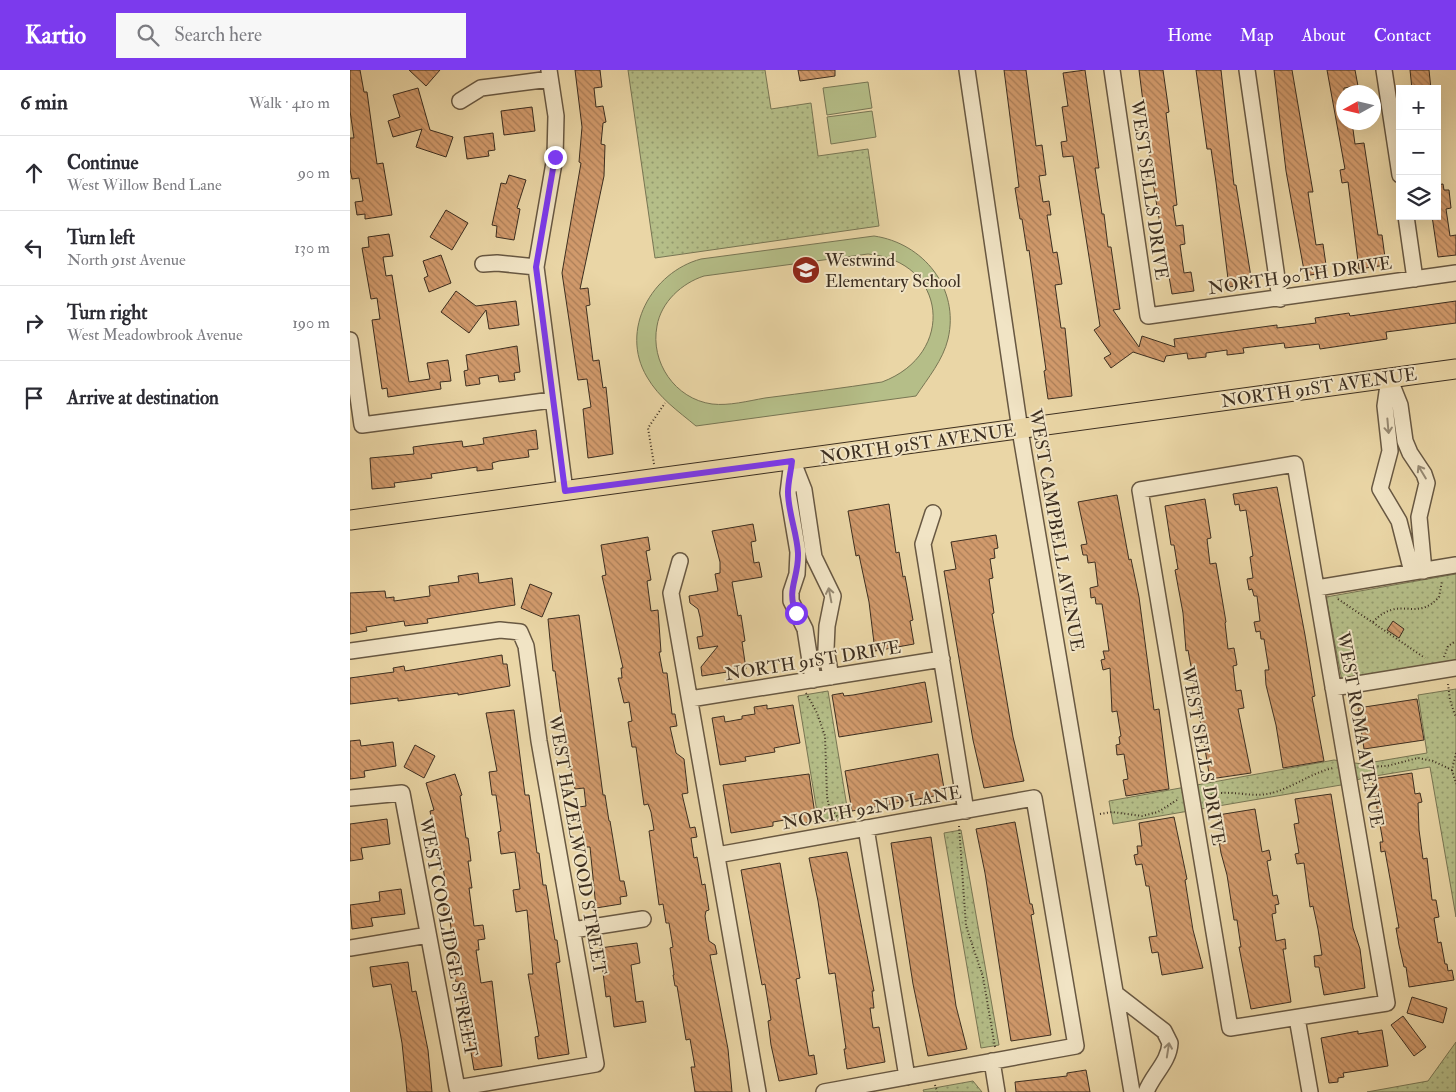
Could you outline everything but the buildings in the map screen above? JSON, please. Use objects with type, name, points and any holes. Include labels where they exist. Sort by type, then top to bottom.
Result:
[{"type":"main road","name":"NORTH 91ST AVENUE","points":[[350,520],[1456,369]]},
{"type":"street","name":"WEST CAMPBELL AVENUE","points":[[967,70],[1020,430],[1132,1092]]},
{"type":"street","name":"WEST SELLS DRIVE","points":[[1112,70],[1148,316]]},
{"type":"street","points":[[1247,70],[1280,299]]},
{"type":"street","points":[[1384,70],[1396,149]]},
{"type":"street","points":[[460,101],[481,88],[550,74],[556,116],[555,157],[536,267],[565,491]]},
{"type":"street","points":[[1407,220],[1415,279]]},
{"type":"street","points":[[483,264],[497,263],[536,267]]},
{"type":"street","name":"NORTH 90TH DRIVE","points":[[1148,316],[1456,273]]},
{"type":"street","points":[[350,340],[362,425],[552,400]]},
{"type":"street","points":[[1389,378],[1400,405],[1405,441],[1410,453],[1424,474],[1427,483],[1419,517],[1418,572]]},
{"type":"street","points":[[1389,378],[1385,406],[1390,451],[1380,489],[1395,513],[1418,572]]},
{"type":"street","points":[[792,461],[804,490],[814,557],[832,596],[827,626],[826,649],[831,677]]},
{"type":"street","points":[[792,461],[788,493],[798,552],[797,574],[791,592],[791,601],[805,629],[808,680]]},
{"type":"street","name":"WEST SELLS DRIVE","points":[[1295,464],[1140,490],[1230,1028],[1297,1018]]},
{"type":"street","name":"WEST ROMA AVENUE","points":[[1295,464],[1387,1003],[1297,1018]]},
{"type":"street","points":[[1395,513],[1404,513],[1422,505]]},
{"type":"street","points":[[933,513],[923,544],[966,810]]},
{"type":"street","points":[[680,561],[671,593],[758,1092]]},
{"type":"street","points":[[1317,588],[1456,565]]},
{"type":"street","points":[[805,629],[827,626]]},
{"type":"street","name":"WEST HAZELWOOD STREET","points":[[350,651],[500,630],[520,632],[526,646],[540,742],[596,1064],[457,1088]]},
{"type":"street","name":"NORTH 91ST DRIVE","points":[[690,699],[942,659]]},
{"type":"street","points":[[1333,688],[1446,663]]},
{"type":"street","name":"WEST COOLIDGE STREET","points":[[350,798],[402,793],[457,1088]]},
{"type":"street","name":"NORTH 92ND LANE","points":[[717,854],[1034,798],[1076,1046],[1009,1058]]},
{"type":"street","points":[[866,828],[907,1077]]},
{"type":"street","points":[[572,930],[643,918]]},
{"type":"street","points":[[350,948],[428,935]]},
{"type":"street","points":[[1116,994],[1126,1004],[1164,1031],[1168,1038],[1170,1051],[1146,1092]]},
{"type":"street","points":[[1297,1018],[1310,1092]]},
{"type":"street","points":[[824,1092],[1009,1058]]},
{"type":"street","points":[[992,1061],[997,1092]]},
{"type":"street","points":[[1128,1063],[1138,1071],[1159,1070]]},
{"type":"path","points":[[656,479],[648,428],[665,403]]},
{"type":"path","points":[[1373,622],[1388,609],[1417,610],[1436,601],[1442,592],[1440,568]]},
{"type":"path","points":[[1334,585],[1336,597],[1428,660]]},
{"type":"path","points":[[1456,641],[1448,646],[1446,663],[1450,700],[1456,718]]},
{"type":"path","points":[[808,680],[804,691],[817,713],[825,736],[827,750],[826,792],[829,806],[843,823],[847,822],[848,831]]},
{"type":"path","points":[[1456,753],[1452,770],[1456,784]]},
{"type":"path","points":[[1086,816],[1112,812],[1127,816],[1142,816],[1158,812],[1172,802],[1222,791],[1258,795],[1272,793],[1298,784],[1320,772],[1348,766],[1386,766],[1418,758],[1452,770]]},
{"type":"path","points":[[950,813],[952,825],[958,824],[966,926],[983,978],[996,1053],[1007,1051],[1009,1058]]},
{"type":"green space","points":[[628,70],[765,70],[771,109],[811,103],[818,156],[868,149],[879,226],[655,258]]},
{"type":"green space","points":[[868,82],[872,108],[827,115],[823,88]]},
{"type":"green space","points":[[872,111],[876,137],[831,144],[827,117]]},
{"type":"green space","points":[[874,236],[892,240],[922,258],[934,271],[943,286],[948,302],[950,320],[946,347],[935,369],[916,396],[696,426],[669,404],[652,385],[639,359],[637,341],[639,322],[645,305],[655,290],[668,276],[683,266],[701,259]],"holes":[[[868,254],[894,260],[914,273],[927,290],[933,310],[931,331],[923,351],[906,369],[882,382],[732,404],[712,404],[699,401],[676,387],[662,365],[657,353],[656,339],[659,317],[668,301],[688,283],[696,279],[704,276]]]},
{"type":"green space","points":[[1456,574],[1456,660],[1342,681],[1326,597]]},
{"type":"green space","points":[[1456,689],[1456,917],[1430,767],[1363,778],[1341,785],[1113,824],[1109,801],[1334,760],[1362,764],[1427,753],[1418,695]]},
{"type":"green space","points":[[828,691],[849,819],[819,824],[798,696]]},
{"type":"green space","points":[[961,830],[999,1045],[981,1048],[944,833]]},
{"type":"green space","points":[[1456,1042],[1456,1092],[1367,1092],[1428,1081]]},
{"type":"green space","points":[[973,1081],[982,1092],[924,1092],[923,1090]]},
{"type":"place","name":"Westwind Elementary School","points":[[806,270]]},
{"type":"route","points":[[555,157],[536,267],[537,291],[565,491],[792,461],[788,493],[798,552],[797,574],[791,592],[791,601],[796,613]]}]
